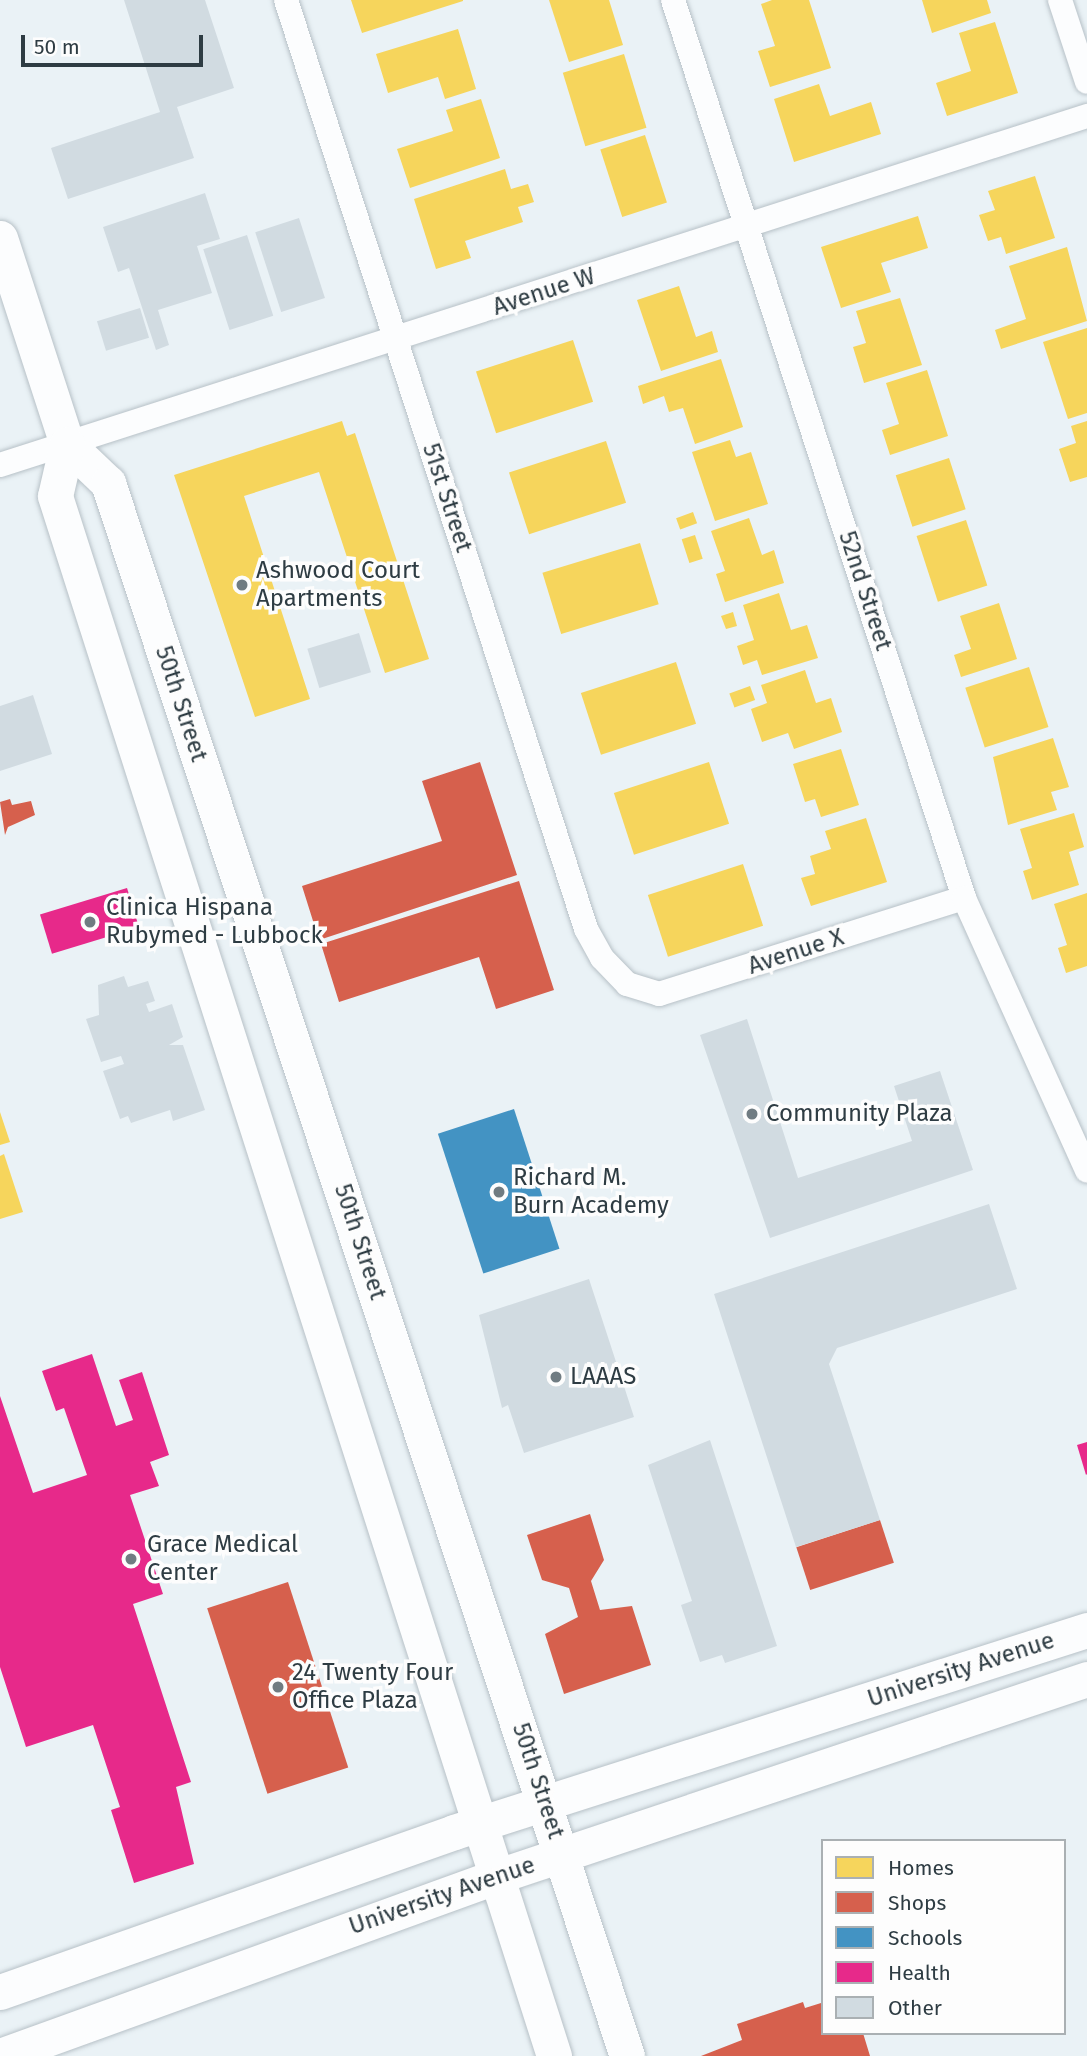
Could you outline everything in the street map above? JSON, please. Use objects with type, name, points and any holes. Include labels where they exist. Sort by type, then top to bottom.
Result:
[{"type":"main road","name":"50th Street","points":[[0,239],[67,444],[108,483],[627,2056]]},
{"type":"main road","points":[[67,444],[55,496],[554,2056]]},
{"type":"main road","name":"University Avenue","points":[[0,1992],[545,1802],[1087,1630]]},
{"type":"main road","name":"University Avenue","points":[[0,2056],[91,2018],[495,1877],[1087,1679]]},
{"type":"main road","points":[[72,1965],[91,2018]]},
{"type":"street","name":"51st Street","points":[[286,0],[586,929],[627,984]]},
{"type":"street","name":"52nd Street","points":[[673,0],[964,898],[1087,1170]]},
{"type":"street","points":[[1060,0],[1087,82]]},
{"type":"street","name":"Avenue W","points":[[0,465],[1087,116]]},
{"type":"street","name":"Avenue X","points":[[627,984],[659,993],[964,898]]},
{"type":"building: Homes","points":[[351,0],[463,0],[463,1],[362,33]]},
{"type":"building: Homes","points":[[549,0],[609,0],[623,45],[569,62]]},
{"type":"building: Homes","points":[[772,0],[809,0],[831,68],[770,87],[758,51],[775,46],[761,4]]},
{"type":"building: Homes","points":[[922,0],[987,0],[991,13],[932,33]]},
{"type":"building: Homes","points":[[995,22],[1018,93],[947,116],[936,83],[971,71],[959,33]]},
{"type":"building: Homes","points":[[458,29],[476,89],[445,99],[438,77],[388,93],[376,54]]},
{"type":"building: Homes","points":[[624,54],[647,128],[585,146],[563,73]]},
{"type":"building: Homes","points":[[819,84],[830,116],[871,102],[881,134],[794,162],[774,99]]},
{"type":"building: Homes","points":[[481,99],[500,158],[410,188],[397,149],[453,131],[446,110]]},
{"type":"building: Homes","points":[[645,135],[667,203],[622,217],[600,150]]},
{"type":"building: Homes","points":[[505,169],[511,189],[528,184],[534,202],[518,207],[523,222],[465,241],[471,258],[436,269],[414,199]]},
{"type":"building: Homes","points":[[1035,176],[1055,238],[1006,254],[1001,237],[988,241],[979,215],[995,210],[988,191]]},
{"type":"building: Homes","points":[[918,216],[928,248],[881,263],[891,292],[841,308],[821,247]]},
{"type":"building: Homes","points":[[1067,247],[1087,321],[1001,349],[995,330],[1026,319],[1009,266]]},
{"type":"building: Homes","points":[[679,286],[696,337],[712,331],[718,352],[661,371],[637,300]]},
{"type":"building: Homes","points":[[900,298],[922,365],[864,383],[853,347],[866,343],[856,311]]},
{"type":"building: Homes","points":[[1087,328],[1087,413],[1068,419],[1043,342]]},
{"type":"building: Homes","points":[[573,340],[593,402],[496,433],[476,372]]},
{"type":"building: Homes","points":[[721,359],[743,427],[695,444],[683,408],[669,412],[664,396],[643,404],[638,386]]},
{"type":"building: Homes","points":[[927,370],[948,436],[890,455],[882,430],[899,424],[886,383]]},
{"type":"building: Homes","name":"Ashwood Court Apartments","points":[[342,421],[347,436],[355,433],[429,659],[385,673],[319,472],[244,496],[310,699],[255,717],[174,475]]},
{"type":"building: Homes","points":[[1087,421],[1087,477],[1070,482],[1059,449],[1076,443],[1071,426]]},
{"type":"building: Homes","points":[[730,440],[736,457],[751,452],[768,504],[715,521],[692,452]]},
{"type":"building: Homes","points":[[606,441],[626,503],[529,534],[509,473]]},
{"type":"building: Homes","points":[[949,458],[966,509],[912,527],[896,475]]},
{"type":"building: Homes","points":[[693,512],[697,523],[680,529],[676,518]]},
{"type":"building: Homes","points":[[749,518],[762,555],[774,550],[784,583],[725,602],[716,574],[725,571],[711,531]]},
{"type":"building: Homes","points":[[966,520],[987,586],[938,602],[917,536]]},
{"type":"building: Homes","points":[[695,535],[703,559],[689,563],[682,539]]},
{"type":"building: Homes","points":[[640,543],[659,604],[561,634],[542,573]]},
{"type":"building: Homes","points":[[779,593],[791,630],[807,625],[818,658],[762,675],[757,660],[743,665],[737,646],[754,640],[743,605]]},
{"type":"building: Homes","points":[[999,603],[1017,659],[961,677],[954,655],[971,649],[960,616]]},
{"type":"building: Homes","points":[[733,612],[737,626],[726,629],[721,616]]},
{"type":"building: Homes","points":[[676,662],[696,724],[601,755],[581,693]]},
{"type":"building: Homes","points":[[1029,667],[1048,727],[985,748],[965,688]]},
{"type":"building: Homes","points":[[805,670],[816,703],[831,698],[842,732],[794,749],[788,733],[762,742],[751,709],[767,703],[761,685]]},
{"type":"building: Homes","points":[[750,686],[755,700],[734,708],[729,694]]},
{"type":"building: Homes","points":[[1053,738],[1069,787],[1051,792],[1057,810],[1008,825],[993,757]]},
{"type":"building: Homes","points":[[841,749],[859,805],[821,817],[815,799],[805,802],[793,764]]},
{"type":"building: Homes","points":[[709,762],[729,824],[634,855],[614,793]]},
{"type":"building: Homes","points":[[1074,813],[1084,847],[1069,852],[1079,885],[1032,900],[1023,871],[1032,868],[1020,829]]},
{"type":"building: Homes","points":[[866,818],[887,882],[811,906],[801,878],[815,874],[810,856],[831,849],[825,831]]},
{"type":"building: Homes","points":[[743,864],[763,926],[668,957],[648,895]]},
{"type":"building: Homes","points":[[1087,893],[1087,966],[1066,973],[1058,948],[1067,945],[1054,904]]},
{"type":"building: Homes","points":[[0,1112],[10,1142],[0,1145]]},
{"type":"building: Homes","points":[[4,1154],[23,1212],[0,1219],[0,1156]]},
{"type":"building: Shops","points":[[480,762],[517,875],[319,940],[302,886],[442,841],[422,781]]},
{"type":"building: Shops","points":[[10,799],[12,805],[31,801],[35,815],[8,827],[5,835],[0,802]]},
{"type":"building: Shops","points":[[519,881],[554,990],[496,1009],[479,957],[339,1002],[321,944]]},
{"type":"building: Shops","points":[[590,1514],[604,1560],[591,1581],[600,1610],[632,1606],[651,1665],[564,1694],[545,1634],[578,1617],[569,1588],[542,1580],[527,1535]]},
{"type":"building: Shops","points":[[880,1520],[894,1563],[810,1590],[796,1547]]},
{"type":"building: Shops","name":"24 Twenty Four Office Plaza","points":[[288,1582],[348,1767],[267,1794],[207,1608]]},
{"type":"building: Shops","points":[[803,2002],[805,2008],[821,2003],[821,2035],[864,2035],[870,2056],[701,2056],[742,2040],[737,2024]]},
{"type":"building: Schools","name":"Richard M. Burn Academy","points":[[514,1109],[559,1249],[483,1274],[438,1134]]},
{"type":"building: Health","name":"Clinica Hispana Rubymed - Lubbock","points":[[127,888],[139,927],[52,954],[40,915]]},
{"type":"building: Health","points":[[92,1354],[116,1426],[133,1420],[119,1380],[142,1372],[169,1455],[150,1462],[159,1486],[130,1495],[163,1594],[133,1604],[191,1782],[176,1787],[194,1864],[134,1883],[111,1810],[120,1807],[93,1725],[26,1747],[0,1667],[0,1396],[33,1493],[87,1475],[64,1408],[56,1411],[42,1371]]},
{"type":"building: Health","points":[[1087,1442],[1087,1474],[1086,1475],[1077,1445]]},
{"type":"building: Other","points":[[124,0],[205,0],[234,88],[177,107],[194,158],[68,199],[51,148],[160,112]]},
{"type":"building: Other","points":[[205,193],[220,239],[197,246],[212,293],[158,310],[169,345],[156,350],[129,268],[118,272],[103,227]]},
{"type":"building: Other","points":[[299,218],[325,298],[281,312],[255,232]]},
{"type":"building: Other","points":[[247,235],[273,316],[230,330],[203,249]]},
{"type":"building: Other","points":[[140,308],[149,338],[106,351],[97,321]]},
{"type":"building: Other","points":[[359,633],[371,672],[319,688],[307,649]]},
{"type":"building: Other","points":[[33,695],[52,754],[0,771],[0,706]]},
{"type":"building: Other","points":[[124,976],[128,987],[148,981],[155,1001],[146,1004],[149,1012],[172,1004],[183,1037],[169,1045],[183,1045],[205,1110],[173,1121],[170,1110],[131,1123],[128,1116],[120,1119],[103,1071],[124,1064],[121,1056],[101,1062],[86,1019],[99,1015],[98,985]]},
{"type":"building: Other","name":"Community Plaza","points":[[747,1019],[798,1178],[912,1141],[894,1086],[940,1071],[973,1170],[770,1238],[700,1035]]},
{"type":"building: Other","points":[[989,1204],[1017,1289],[837,1348],[829,1364],[880,1520],[796,1547],[714,1294]]},
{"type":"building: Other","name":"LAAAS","points":[[589,1279],[634,1417],[524,1453],[508,1405],[502,1408],[479,1315]]},
{"type":"building: Other","points":[[710,1440],[777,1646],[725,1663],[722,1655],[700,1662],[681,1605],[692,1601],[648,1465]]},
{"type":"place","name":"Ashwood Court Apartments","points":[[242,585]]},
{"type":"place","name":"Clinica Hispana Rubymed - Lubbock","points":[[90,922]]},
{"type":"place","name":"Community Plaza","points":[[752,1114]]},
{"type":"place","name":"Richard M. Burn Academy","points":[[499,1192]]},
{"type":"place","name":"LAAAS","points":[[556,1377]]},
{"type":"place","name":"Grace Medical Center","points":[[131,1559]]},
{"type":"place","name":"24 Twenty Four Office Plaza","points":[[278,1687]]}]
